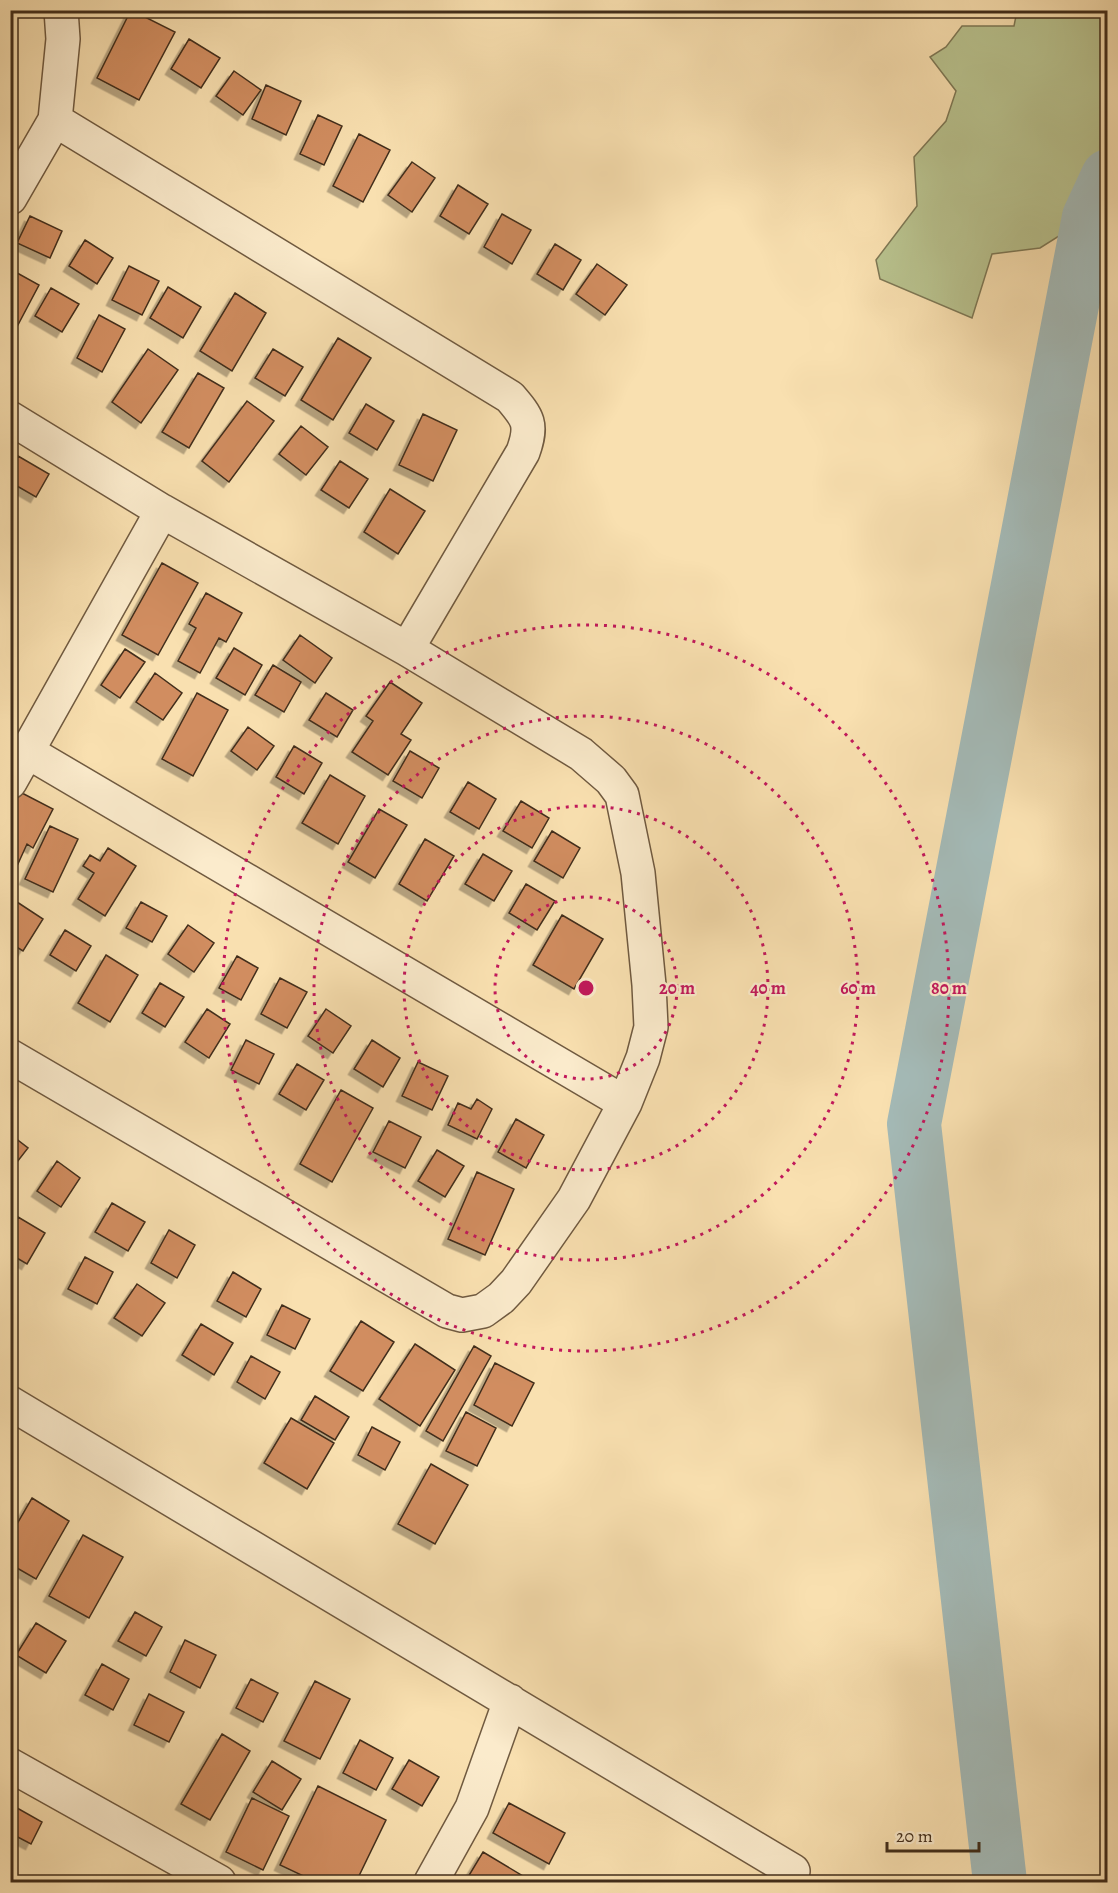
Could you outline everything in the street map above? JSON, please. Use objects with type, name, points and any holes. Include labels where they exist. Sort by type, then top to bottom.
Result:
[{"type":"street","points":[[10,198],[55,120],[63,39],[62,10]]},
{"type":"street","points":[[55,120],[510,397],[527,416],[529,435],[523,452],[407,649]]},
{"type":"street","points":[[10,418],[162,511],[407,649],[581,754],[611,780],[622,795],[638,873],[651,1027],[643,1058],[625,1103],[574,1199],[516,1282],[501,1298],[483,1311],[462,1315],[447,1311],[10,1056]]},
{"type":"street","points":[[10,782],[162,511]]},
{"type":"street","points":[[28,752],[625,1103]]},
{"type":"street","points":[[10,1403],[793,1871]]},
{"type":"street","points":[[431,1882],[472,1808],[510,1701]]},
{"type":"street","points":[[10,1765],[219,1882]]},
{"type":"green space","points":[[1017,11],[1107,11],[1107,250],[1089,217],[1040,248],[992,254],[972,318],[880,279],[876,260],[917,206],[914,157],[946,121],[956,91],[930,57],[946,47],[962,26],[1014,26]]},
{"type":"building","points":[[131,10],[175,32],[139,100],[97,78]]},
{"type":"building","points":[[189,39],[220,58],[201,88],[171,69]]},
{"type":"building","points":[[234,71],[261,90],[243,115],[216,96]]},
{"type":"building","points":[[266,85],[301,101],[286,135],[252,119]]},
{"type":"building","points":[[318,115],[342,126],[324,165],[300,154]]},
{"type":"building","points":[[359,134],[390,150],[363,202],[333,186]]},
{"type":"building","points":[[412,162],[435,178],[412,212],[388,195]]},
{"type":"building","points":[[458,185],[488,204],[469,234],[440,216]]},
{"type":"building","points":[[502,214],[531,230],[512,264],[484,247]]},
{"type":"building","points":[[30,216],[62,231],[50,258],[17,243]]},
{"type":"building","points":[[85,240],[113,258],[97,284],[69,266]]},
{"type":"building","points":[[555,244],[581,260],[563,290],[537,274]]},
{"type":"building","points":[[597,264],[627,285],[605,315],[576,294]]},
{"type":"building","points":[[129,266],[159,281],[142,315],[112,300]]},
{"type":"building","points":[[10,269],[39,285],[10,340]]},
{"type":"building","points":[[168,287],[201,307],[183,338],[150,318]]},
{"type":"building","points":[[51,288],[79,304],[62,332],[35,316]]},
{"type":"building","points":[[235,293],[266,313],[232,371],[200,351]]},
{"type":"building","points":[[99,315],[125,329],[102,372],[77,358]]},
{"type":"building","points":[[338,338],[371,358],[333,420],[301,400]]},
{"type":"building","points":[[148,349],[178,370],[141,423],[112,402]]},
{"type":"building","points":[[273,349],[303,367],[285,396],[255,378]]},
{"type":"building","points":[[198,373],[224,388],[189,448],[162,432]]},
{"type":"building","points":[[247,401],[274,421],[229,482],[202,461]]},
{"type":"building","points":[[366,404],[394,421],[377,450],[349,433]]},
{"type":"building","points":[[423,414],[457,430],[433,481],[399,465]]},
{"type":"building","points":[[301,426],[328,447],[306,475],[279,454]]},
{"type":"building","points":[[18,456],[49,474],[36,497],[10,482],[10,469]]},
{"type":"building","points":[[340,461],[368,479],[349,508],[321,490]]},
{"type":"building","points":[[390,489],[425,511],[398,554],[364,532]]},
{"type":"building","points":[[162,563],[198,583],[158,655],[122,635]]},
{"type":"building","points":[[206,593],[242,613],[226,642],[219,638],[200,673],[178,661],[196,628],[189,624]]},
{"type":"building","points":[[300,635],[332,658],[315,683],[283,660]]},
{"type":"building","points":[[234,648],[262,665],[245,695],[216,678]]},
{"type":"building","points":[[125,649],[145,662],[120,698],[101,685]]},
{"type":"building","points":[[273,665],[301,682],[284,712],[255,695]]},
{"type":"building","points":[[155,673],[182,693],[163,720],[136,702]]},
{"type":"building","points":[[390,682],[422,703],[401,734],[411,740],[388,775],[352,752],[373,721],[366,716]]},
{"type":"building","points":[[197,693],[228,710],[193,776],[162,759]]},
{"type":"building","points":[[326,693],[353,710],[337,737],[309,720]]},
{"type":"building","points":[[248,727],[274,746],[257,770],[231,751]]},
{"type":"building","points":[[294,746],[322,763],[304,794],[276,777]]},
{"type":"building","points":[[410,751],[439,768],[422,798],[393,781]]},
{"type":"building","points":[[330,775],[365,796],[338,844],[302,823]]},
{"type":"building","points":[[468,782],[496,799],[479,829],[450,812]]},
{"type":"building","points":[[20,792],[53,809],[33,848],[27,844],[12,877],[10,811]]},
{"type":"building","points":[[521,801],[549,818],[532,848],[503,831]]},
{"type":"building","points":[[379,809],[407,825],[375,878],[348,862]]},
{"type":"building","points":[[50,826],[78,839],[53,892],[25,879]]},
{"type":"building","points":[[552,831],[580,848],[563,878],[534,861]]},
{"type":"building","points":[[425,839],[454,856],[427,901],[399,884]]},
{"type":"building","points":[[108,848],[136,866],[105,916],[78,899],[94,873],[83,866],[90,855],[100,861]]},
{"type":"building","points":[[483,854],[512,871],[494,901],[465,884]]},
{"type":"building","points":[[526,884],[555,901],[537,930],[509,913]]},
{"type":"building","points":[[17,902],[43,919],[23,951],[10,943],[10,913]]},
{"type":"building","points":[[141,902],[167,916],[152,942],[126,928]]},
{"type":"building","points":[[562,915],[603,939],[574,989],[533,965]]},
{"type":"building","points":[[188,925],[214,943],[194,972],[168,954]]},
{"type":"building","points":[[65,930],[91,946],[76,971],[50,955]]},
{"type":"building","points":[[106,955],[138,975],[110,1022],[78,1003]]},
{"type":"building","points":[[237,956],[258,968],[241,1000],[219,988]]},
{"type":"building","points":[[280,978],[307,992],[287,1028],[261,1014]]},
{"type":"building","points":[[160,983],[184,997],[165,1027],[142,1013]]},
{"type":"building","points":[[207,1009],[230,1024],[209,1058],[185,1042]]},
{"type":"building","points":[[326,1009],[351,1026],[333,1053],[308,1036]]},
{"type":"building","points":[[246,1040],[274,1054],[259,1084],[231,1070]]},
{"type":"building","points":[[372,1040],[400,1058],[383,1087],[354,1069]]},
{"type":"building","points":[[418,1062],[448,1076],[432,1110],[402,1096]]},
{"type":"building","points":[[297,1064],[324,1080],[306,1110],[279,1094]]},
{"type":"building","points":[[341,1090],[373,1108],[332,1182],[300,1164]]},
{"type":"building","points":[[477,1099],[492,1109],[477,1139],[448,1125],[458,1103],[471,1109]]},
{"type":"building","points":[[516,1119],[544,1135],[526,1168],[498,1152]]},
{"type":"building","points":[[389,1121],[421,1137],[405,1168],[373,1152]]},
{"type":"building","points":[[10,1134],[28,1148],[10,1171]]},
{"type":"building","points":[[437,1150],[464,1166],[445,1197],[418,1181]]},
{"type":"building","points":[[57,1161],[80,1178],[61,1207],[37,1191]]},
{"type":"building","points":[[477,1172],[514,1189],[485,1255],[448,1239]]},
{"type":"building","points":[[112,1203],[145,1222],[128,1251],[95,1232]]},
{"type":"building","points":[[18,1217],[45,1233],[27,1264],[10,1254],[10,1230]]},
{"type":"building","points":[[169,1230],[195,1245],[177,1278],[151,1263]]},
{"type":"building","points":[[85,1257],[113,1272],[97,1304],[68,1289]]},
{"type":"building","points":[[233,1272],[261,1289],[246,1317],[217,1301]]},
{"type":"building","points":[[137,1284],[165,1303],[142,1336],[114,1318]]},
{"type":"building","points":[[282,1305],[310,1319],[295,1349],[267,1335]]},
{"type":"building","points":[[361,1321],[394,1342],[363,1391],[330,1371]]},
{"type":"building","points":[[201,1324],[233,1343],[214,1375],[182,1355]]},
{"type":"building","points":[[415,1344],[455,1370],[420,1426],[379,1399]]},
{"type":"building","points":[[474,1346],[491,1356],[443,1441],[426,1431]]},
{"type":"building","points":[[251,1356],[280,1372],[265,1399],[237,1382]]},
{"type":"building","points":[[495,1363],[534,1383],[512,1426],[474,1405]]},
{"type":"building","points":[[315,1396],[349,1417],[335,1440],[301,1420]]},
{"type":"building","points":[[466,1412],[496,1428],[477,1466],[446,1451]]},
{"type":"building","points":[[291,1418],[334,1443],[307,1489],[264,1463]]},
{"type":"building","points":[[372,1427],[400,1442],[385,1470],[358,1455]]},
{"type":"building","points":[[431,1464],[468,1485],[435,1544],[398,1524]]},
{"type":"building","points":[[32,1498],[69,1521],[36,1579],[10,1564],[10,1536]]},
{"type":"building","points":[[83,1535],[123,1557],[89,1618],[49,1596]]},
{"type":"building","points":[[135,1612],[162,1627],[146,1656],[118,1641]]},
{"type":"building","points":[[36,1623],[66,1641],[46,1673],[16,1655]]},
{"type":"building","points":[[185,1640],[216,1655],[200,1688],[170,1672]]},
{"type":"building","points":[[102,1664],[129,1679],[113,1710],[85,1695]]},
{"type":"building","points":[[251,1679],[278,1693],[263,1722],[236,1708]]},
{"type":"building","points":[[315,1681],[350,1699],[320,1759],[284,1741]]},
{"type":"building","points":[[149,1694],[184,1712],[169,1742],[134,1725]]},
{"type":"building","points":[[222,1734],[250,1751],[210,1820],[181,1804]]},
{"type":"building","points":[[360,1740],[393,1758],[376,1790],[343,1773]]},
{"type":"building","points":[[409,1760],[439,1777],[422,1806],[392,1789]]},
{"type":"building","points":[[272,1761],[301,1779],[282,1810],[253,1792]]},
{"type":"building","points":[[318,1786],[386,1820],[356,1882],[316,1882],[280,1865]]},
{"type":"building","points":[[252,1798],[289,1816],[263,1870],[226,1852]]},
{"type":"building","points":[[509,1803],[565,1833],[549,1864],[493,1833]]},
{"type":"building","points":[[10,1804],[42,1822],[31,1844],[10,1833]]},
{"type":"building","points":[[483,1852],[533,1882],[465,1882]]},
{"type":"waterway","points":[[1000,1882],[914,1124],[1089,217],[1108,176]]}]
